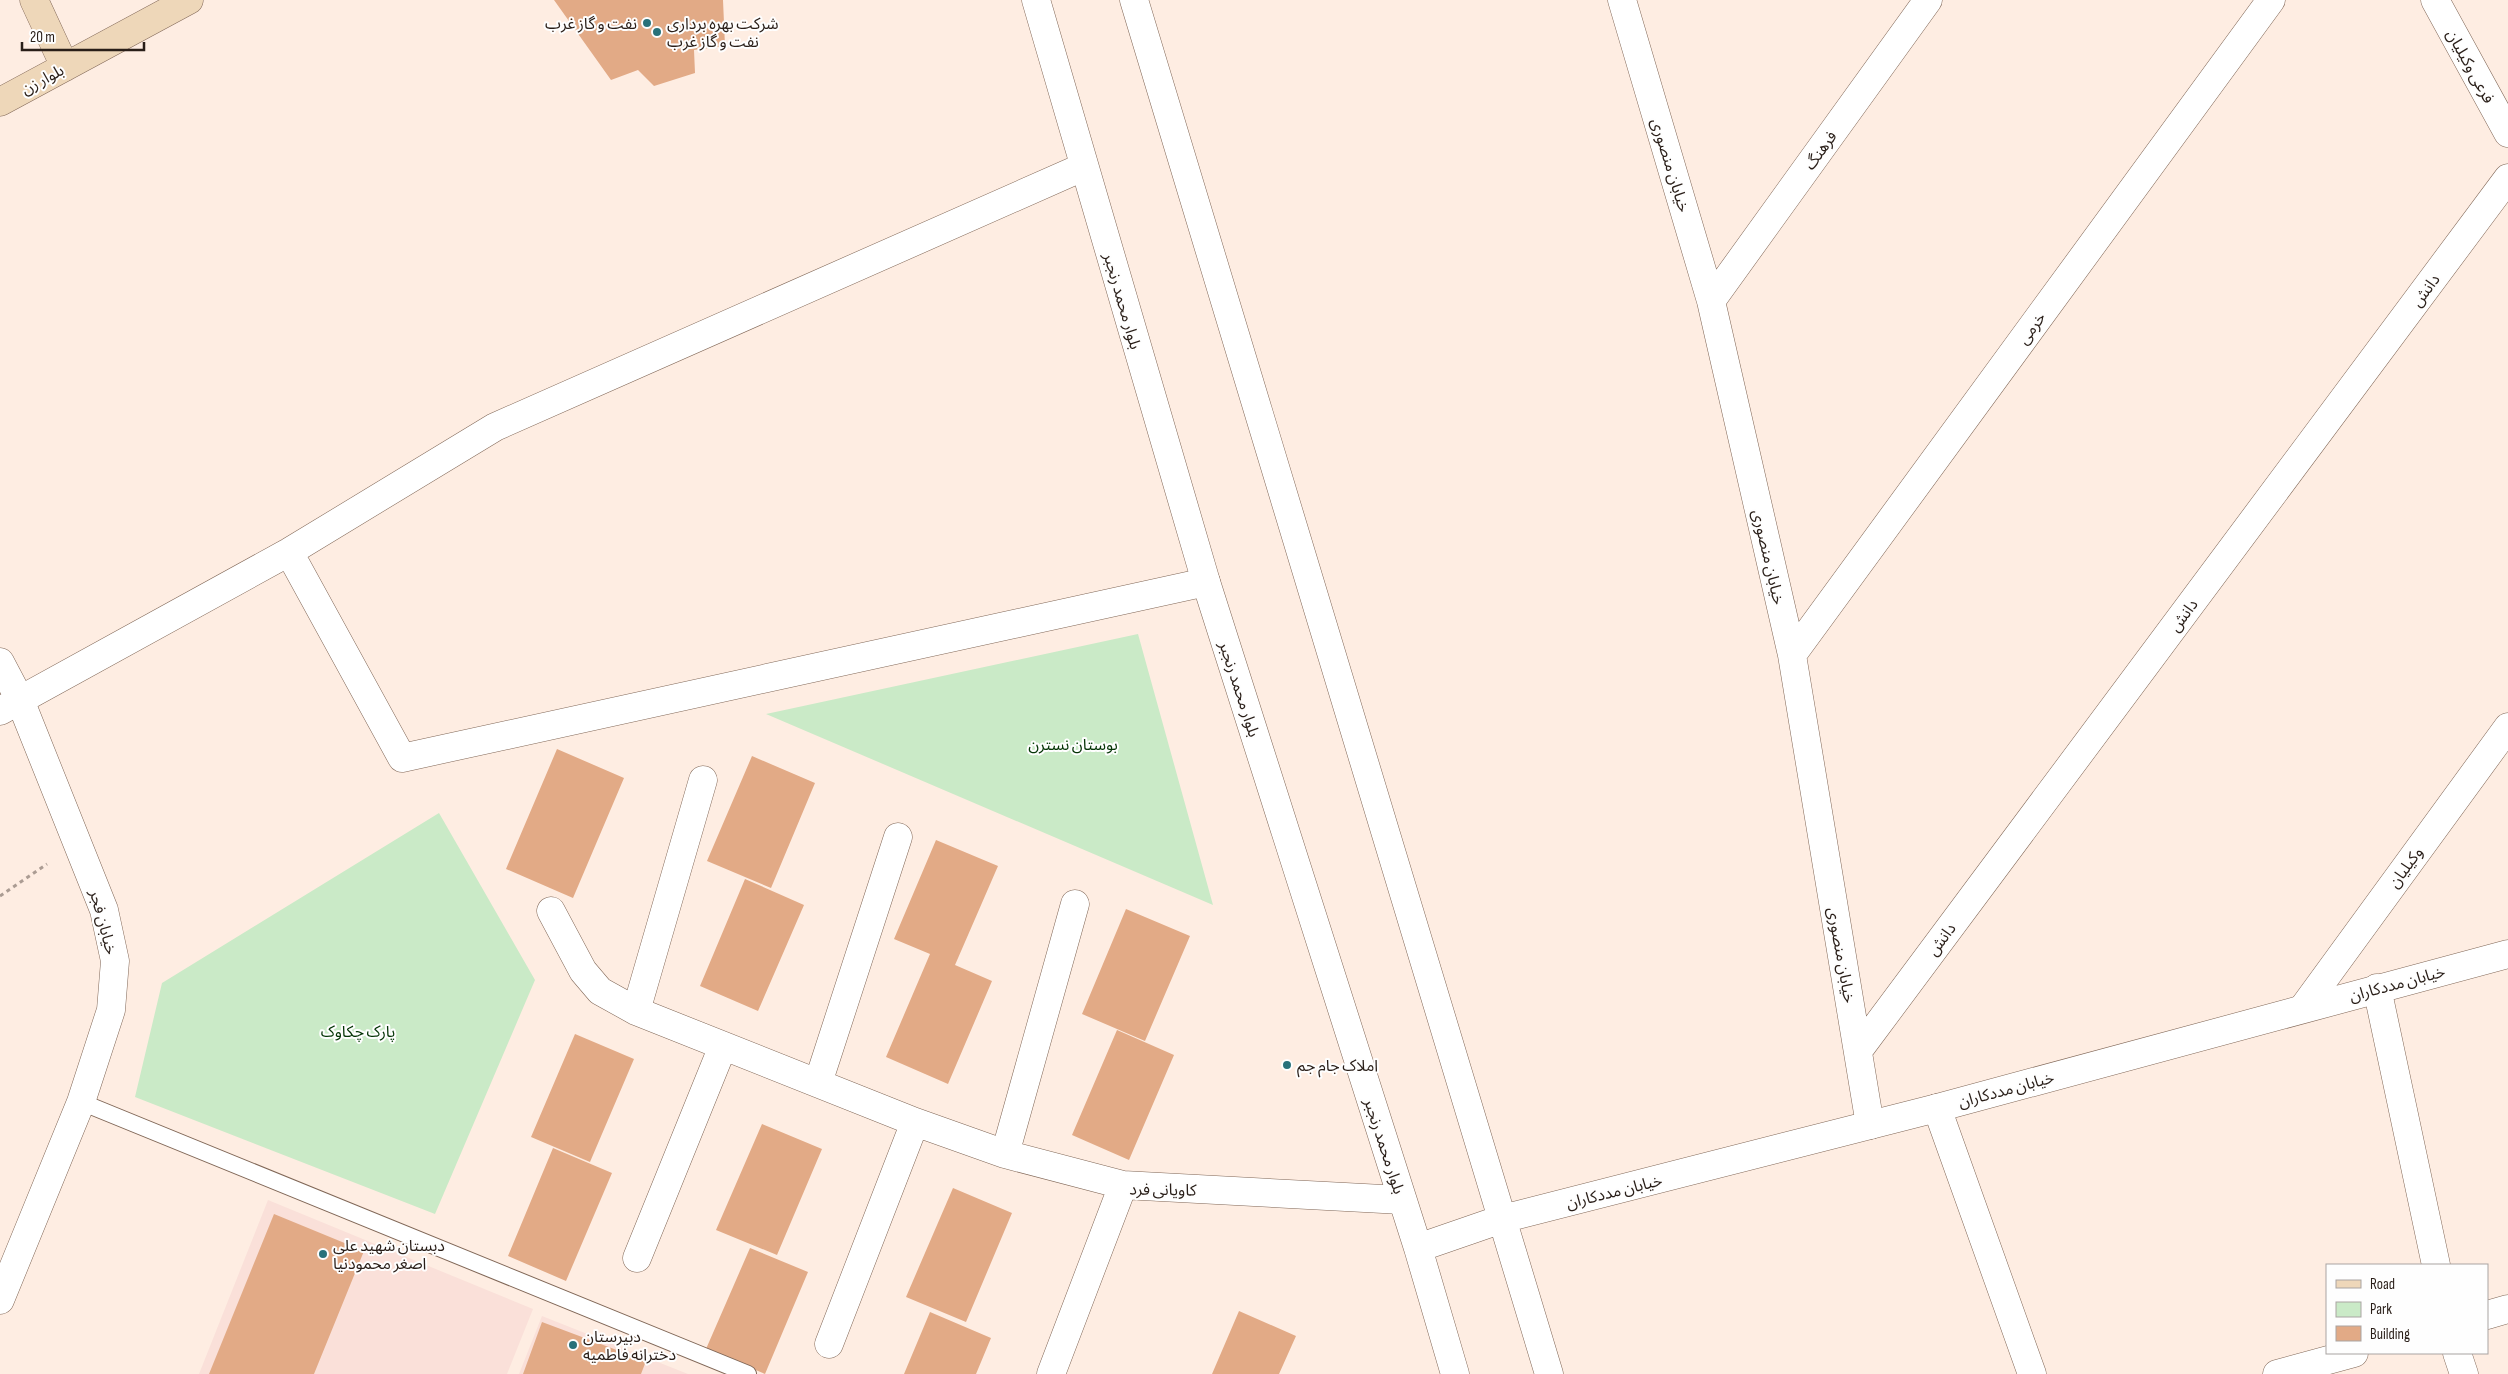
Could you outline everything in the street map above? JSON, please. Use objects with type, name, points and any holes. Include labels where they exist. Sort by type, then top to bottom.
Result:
[{"type":"main road","points":[[34,0],[65,67]]},
{"type":"main road","name":"بلوار زن","points":[[0,102],[189,0]]},
{"type":"street","name":"بلوار محمد رنجبر","points":[[1036,0],[1083,167],[1206,582],[1418,1248],[1455,1374]]},
{"type":"street","points":[[1134,0],[1549,1374]]},
{"type":"street","name":"خیابان منصوری","points":[[1622,0],[1711,301],[1792,655],[1870,1125]]},
{"type":"street","name":"فرهنگ","points":[[1711,301],[1928,0]]},
{"type":"street","name":"خرمی","points":[[1792,655],[2271,0]]},
{"type":"street","name":"فرعی وکیلیان","points":[[2435,0],[2508,133]]},
{"type":"street","points":[[10,705],[289,552],[496,427],[1083,167]]},
{"type":"street","name":"دانش","points":[[1858,1051],[2508,178]]},
{"type":"street","points":[[289,552],[402,758],[1206,582]]},
{"type":"street","name":"خیابان فجر","points":[[0,662],[10,705],[78,843],[104,910],[115,961],[111,1010],[81,1102],[0,1300]]},
{"type":"street","name":"وکیلیان","points":[[2303,1008],[2508,726]]},
{"type":"street","points":[[636,1011],[703,780]]},
{"type":"street","points":[[818,1083],[898,838]]},
{"type":"street","points":[[1005,1154],[1075,904]]},
{"type":"street","points":[[551,911],[583,971],[600,991],[636,1011],[915,1122],[1005,1154],[1123,1185]]},
{"type":"street","name":"خیابان مددکاران","points":[[1418,1248],[1502,1220],[1937,1108],[2508,954]]},
{"type":"street","points":[[2377,988],[2436,1264]]},
{"type":"street","points":[[637,1258],[723,1046]]},
{"type":"street","points":[[1937,1108],[2032,1374]]},
{"type":"street","points":[[829,1344],[915,1122]]},
{"type":"street","name":"کاویانی فرد","points":[[1051,1374],[1123,1185],[1402,1200]]},
{"type":"street","points":[[2488,1315],[2508,1309]]},
{"type":"street","points":[[2277,1374],[2350,1354]]},
{"type":"street","points":[[2457,1354],[2464,1374]]},
{"type":"lane","points":[[81,1102],[748,1374]]},
{"type":"path","points":[[0,896],[78,843]]},
{"type":"shaded area","name":"دبستان شهید علی اصغر محمودنیا","points":[[268,1200],[533,1309],[507,1374],[199,1374]]},
{"type":"shaded area","name":"دبیرستان دخترانه فاطمیه","points":[[542,1316],[688,1374],[519,1374]]},
{"type":"green space","name":"بوستان نسترن","points":[[1138,634],[1213,905],[766,714]]},
{"type":"green space","name":"پارک چکاوک","points":[[439,813],[535,980],[435,1214],[135,1097],[162,983]]},
{"type":"building","name":"نفت و گاز غرب","points":[[554,0],[723,0],[725,46],[694,50],[695,73],[654,86],[638,70],[611,80]]},
{"type":"building","points":[[557,749],[624,778],[573,898],[506,869]]},
{"type":"building","points":[[752,756],[815,783],[771,888],[707,861]]},
{"type":"building","points":[[936,840],[998,866],[955,965],[992,981],[948,1084],[886,1057],[930,954],[894,939]]},
{"type":"building","points":[[745,879],[804,905],[758,1011],[700,986]]},
{"type":"building","points":[[1126,909],[1190,936],[1145,1041],[1082,1014]]},
{"type":"building","points":[[1117,1030],[1174,1055],[1129,1160],[1072,1135]]},
{"type":"building","points":[[575,1034],[634,1059],[590,1162],[531,1137]]},
{"type":"building","points":[[762,1124],[822,1149],[777,1255],[716,1230]]},
{"type":"building","points":[[553,1148],[612,1173],[566,1281],[508,1256]]},
{"type":"building","points":[[953,1188],[1012,1213],[966,1322],[906,1297]]},
{"type":"building","points":[[274,1214],[364,1251],[314,1374],[209,1374]]},
{"type":"building","points":[[750,1248],[808,1272],[765,1374],[706,1349]]},
{"type":"building","points":[[1239,1311],[1296,1336],[1279,1374],[1212,1374]]},
{"type":"building","points":[[930,1312],[991,1338],[976,1374],[904,1374]]},
{"type":"building","name":"دبیرستان دخترانه فاطمیه","points":[[542,1322],[646,1361],[641,1374],[523,1374]]},
{"type":"place","name":"نفت و گاز غرب","points":[[647,23]]},
{"type":"place","name":"شرکت بهره برداری نفت و گاز غرب","points":[[657,32]]},
{"type":"place","name":"املاک جام جم","points":[[1287,1065]]},
{"type":"place","name":"دبستان شهید علی اصغر محمودنیا","points":[[323,1254]]},
{"type":"place","name":"دبیرستان دخترانه فاطمیه","points":[[573,1345]]}]
